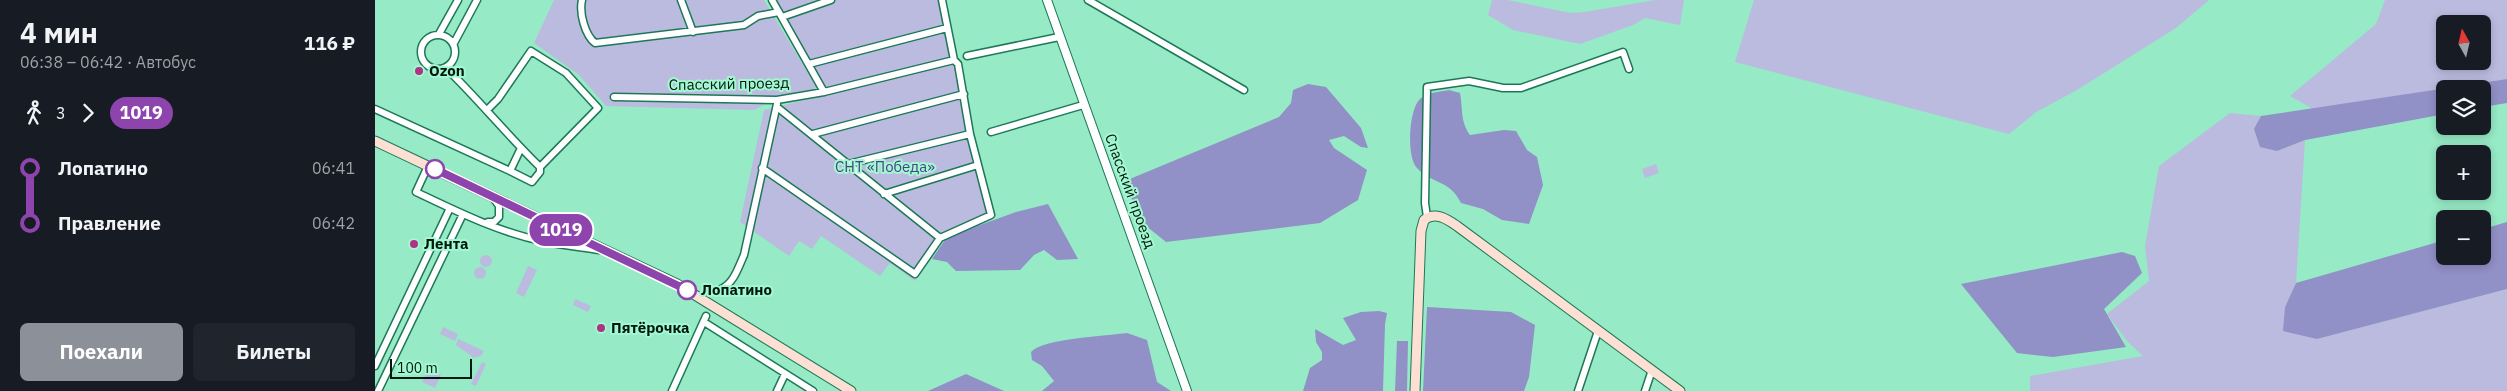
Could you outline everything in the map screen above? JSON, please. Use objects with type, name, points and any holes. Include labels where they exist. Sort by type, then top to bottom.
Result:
[{"type":"main road","points":[[375,140],[696,295],[851,391]]},
{"type":"main road","points":[[1415,391],[1422,224],[1427,218],[1440,216],[1680,391]]},
{"type":"street","points":[[439,34],[450,39],[456,48],[454,60],[446,68],[435,69],[425,64],[421,53],[424,42],[428,38],[439,34],[458,0]]},
{"type":"street","points":[[454,43],[477,0]]},
{"type":"street","points":[[582,0],[587,33],[589,38],[595,43],[744,25],[758,16],[780,14],[831,0]]},
{"type":"street","points":[[681,0],[693,32]]},
{"type":"street","points":[[772,0],[824,92]]},
{"type":"street","points":[[762,168],[915,274],[940,238],[991,214],[971,134],[964,94],[947,28],[942,0]]},
{"type":"street","name":"Спасский проезд","points":[[1047,0],[1083,105],[1139,254],[1187,391]]},
{"type":"street","points":[[1088,0],[1244,90]]},
{"type":"street","points":[[809,64],[947,28]]},
{"type":"street","points":[[967,56],[1059,37]]},
{"type":"street","points":[[375,109],[532,182],[540,172],[540,167],[598,108],[566,73],[531,51],[498,99],[487,109]]},
{"type":"street","points":[[1427,218],[1425,198],[1427,87],[1469,81],[1503,88],[1521,88],[1623,52],[1629,69]]},
{"type":"street","name":"Спасский проезд","points":[[614,97],[777,103],[956,62]]},
{"type":"street","points":[[446,68],[487,109],[503,131],[540,167]]},
{"type":"street","points":[[813,134],[964,94]]},
{"type":"street","points":[[721,289],[727,286],[734,277],[743,255],[777,103],[884,194],[940,238]]},
{"type":"street","points":[[991,132],[1083,105]]},
{"type":"street","points":[[848,164],[971,134]]},
{"type":"street","points":[[510,172],[521,148]]},
{"type":"street","points":[[884,194],[979,165]]},
{"type":"street","points":[[428,166],[416,192],[484,223],[540,240],[607,251]]},
{"type":"street","points":[[484,223],[494,222],[499,217],[499,206],[494,199]]},
{"type":"street","points":[[375,366],[450,208]]},
{"type":"street","points":[[377,389],[463,214]]},
{"type":"street","points":[[432,246],[445,253]]},
{"type":"street","points":[[672,391],[705,319],[813,391]]},
{"type":"street","points":[[1578,391],[1598,331]]},
{"type":"street","points":[[1645,391],[1652,370]]},
{"type":"street","points":[[777,391],[785,374]]},
{"type":"green space","points":[[554,0],[764,0],[817,88],[779,97],[754,110],[606,106],[579,75],[534,43]]},
{"type":"green space","name":"СНТ «Победа»","points":[[774,0],[945,0],[955,60],[961,62],[974,133],[995,217],[942,240],[915,281],[890,263],[880,276],[821,236],[812,249],[799,241],[789,256],[740,222],[764,110],[829,94]]},
{"type":"green space","points":[[1492,0],[1508,0],[1570,13],[1655,0],[1684,0],[1680,25],[1645,18],[1633,25],[1580,44],[1513,30],[1488,15]]},
{"type":"green space","points":[[1754,0],[2209,0],[2176,28],[2077,90],[2036,112],[2009,134],[1735,62]]},
{"type":"green space","points":[[2385,0],[2507,0],[2507,79],[2491,81],[2436,80],[2436,90],[2313,109],[2290,96],[2376,24]]},
{"type":"green space","points":[[2230,113],[2261,116],[2254,130],[2277,151],[2305,140],[2296,283],[2285,307],[2317,339],[2507,289],[2507,391],[2030,391],[2030,376],[2143,356],[2128,342],[2107,314],[2149,281],[2145,246],[2159,166]]},
{"type":"green space","points":[[1656,164],[1659,173],[1645,178],[1642,169]]},
{"type":"green space","points":[[484,255],[488,255],[492,261],[488,267],[484,267],[480,263],[480,259]]},
{"type":"green space","points":[[528,266],[537,270],[524,297],[516,293]]},
{"type":"green space","points":[[478,267],[482,267],[486,273],[482,279],[478,279],[474,275],[474,271]]},
{"type":"green space","points":[[575,299],[591,306],[588,312],[573,305]]},
{"type":"green space","points":[[443,327],[458,334],[455,341],[440,334]]},
{"type":"green space","points":[[458,339],[484,351],[481,356],[474,358],[456,345]]},
{"type":"green space","points":[[482,362],[486,364],[476,386],[471,384]]},
{"type":"green space","points":[[429,369],[441,375],[435,388],[422,382]]},
{"type":"shaded area","points":[[2507,79],[2507,103],[2491,106],[2491,81]]},
{"type":"shaded area","points":[[1308,84],[1326,87],[1361,128],[1368,148],[1361,147],[1344,136],[1329,140],[1334,148],[1367,170],[1358,200],[1320,223],[1166,242],[1140,221],[1125,181],[1279,117],[1291,103],[1293,90]]},
{"type":"shaded area","points":[[1449,90],[1460,93],[1463,120],[1470,135],[1504,130],[1516,131],[1527,150],[1537,157],[1543,185],[1529,224],[1502,220],[1483,209],[1461,203],[1456,195],[1446,186],[1417,168],[1411,154],[1410,144],[1411,122],[1416,104],[1427,95]]},
{"type":"shaded area","points":[[2436,90],[2436,116],[2305,140],[2277,151],[2260,147],[2254,129],[2261,116]]},
{"type":"shaded area","points":[[1048,204],[1078,259],[1057,260],[1044,250],[1034,255],[1020,270],[956,271],[947,262],[932,259],[947,237],[1016,212]]},
{"type":"shaded area","points":[[2507,222],[2507,289],[2317,339],[2283,331],[2285,307],[2296,283],[2436,243],[2436,265],[2491,265],[2491,227]]},
{"type":"shaded area","points":[[2122,252],[2135,256],[2142,273],[2104,309],[2126,347],[2053,357],[2017,353],[1961,284]]},
{"type":"shaded area","points":[[1427,307],[1511,312],[1535,325],[1529,377],[1524,391],[1423,391]]},
{"type":"shaded area","points":[[1379,311],[1387,313],[1383,391],[1303,391],[1310,368],[1322,360],[1322,352],[1316,342],[1315,329],[1343,345],[1356,340],[1343,318],[1361,312]]},
{"type":"shaded area","points":[[1127,333],[1147,340],[1157,382],[1171,391],[1042,391],[1054,381],[1042,366],[1032,360],[1031,352],[1038,347],[1076,338]]},
{"type":"shaded area","points":[[1397,341],[1408,341],[1407,391],[1395,391]]},
{"type":"shaded area","points":[[966,374],[1004,391],[928,391]]},
{"type":"bus line","name":"1019","points":[[435,169],[494,199],[687,290]]},
{"type":"place","name":"Ozon","points":[[419,71]]},
{"type":"place","name":"Лента","points":[[414,244]]},
{"type":"place","name":"Лопатино","points":[[687,290]]},
{"type":"place","name":"Пятёрочка","points":[[601,328]]}]
